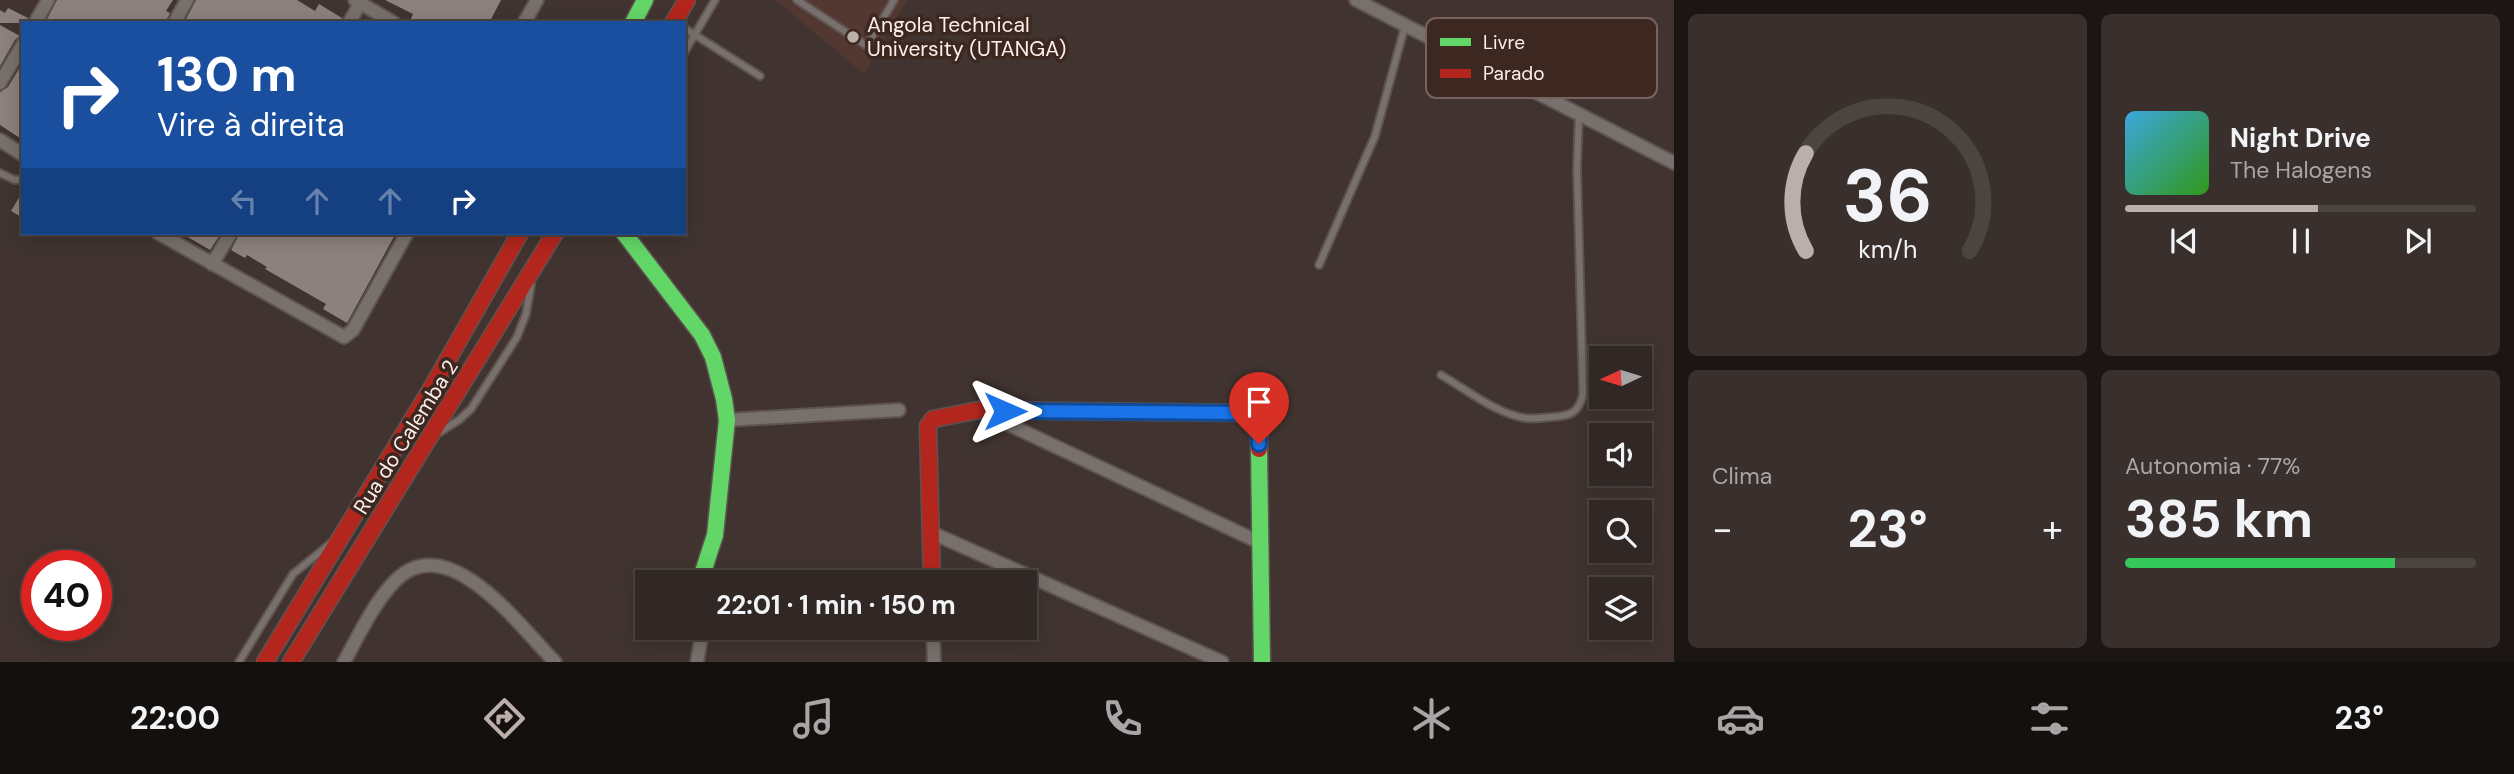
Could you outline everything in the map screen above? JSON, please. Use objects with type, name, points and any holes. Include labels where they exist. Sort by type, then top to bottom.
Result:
[{"type":"street","points":[[175,21],[187,0]]},
{"type":"street","points":[[525,21],[537,0]]},
{"type":"street","points":[[677,21],[687,0]]},
{"type":"street","points":[[1356,0],[1426,37]]},
{"type":"street","points":[[350,21],[359,1],[391,21]]},
{"type":"street","points":[[36,21],[42,2]]},
{"type":"street","points":[[634,21],[644,2]]},
{"type":"street","points":[[642,21],[644,2]]},
{"type":"street","points":[[0,83],[21,47]]},
{"type":"street","points":[[1547,98],[1674,163]]},
{"type":"street","points":[[0,140],[21,154]]},
{"type":"street","points":[[161,235],[344,337],[354,330],[406,235]]},
{"type":"street","points":[[212,264],[230,235]]},
{"type":"street","name":"Rua do Calemba 2","points":[[265,662],[477,312],[519,235]]},
{"type":"street","name":"Rua do Calemba 2","points":[[291,662],[554,235]]},
{"type":"street","points":[[625,235],[710,348],[724,399],[727,419],[715,535],[705,570]]},
{"type":"street","points":[[727,419],[899,410]]},
{"type":"street","points":[[979,410],[1261,543]]},
{"type":"street","points":[[931,570],[928,426],[930,421],[938,417],[979,410],[1240,412],[1254,415],[1259,419],[1262,662]]},
{"type":"street","points":[[930,532],[1222,662]]},
{"type":"street","points":[[344,662],[397,578],[409,570],[438,566],[455,569],[483,588],[555,662]]},
{"type":"street","points":[[697,662],[701,640]]},
{"type":"street","points":[[933,640],[934,662]]},
{"type":"lane","points":[[686,50],[715,0]]},
{"type":"lane","points":[[797,0],[867,46],[894,0]]},
{"type":"lane","points":[[1319,265],[1360,176],[1375,136],[1405,26]]},
{"type":"lane","points":[[686,30],[760,76]]},
{"type":"lane","points":[[1441,375],[1497,408],[1528,418],[1570,415],[1576,412],[1581,404],[1583,394],[1577,168],[1579,114]]},
{"type":"lane","points":[[0,173],[15,180],[21,179]]},
{"type":"lane","points":[[239,662],[293,574],[344,533]]},
{"type":"shaded area","name":"Angola Technical University (UTANGA)","points":[[776,0],[907,0],[864,74]]},
{"type":"building","points":[[57,0],[173,0],[166,11],[170,13],[166,21],[46,21]]},
{"type":"building","points":[[196,0],[297,0],[315,11],[319,4],[342,18],[341,21],[185,21]]},
{"type":"building","points":[[385,0],[501,0],[490,21],[410,21],[413,14]]},
{"type":"building","points":[[8,8],[28,18],[21,23],[0,23],[0,10],[5,13]]},
{"type":"building","points":[[0,25],[20,36],[0,66]]},
{"type":"building","points":[[21,65],[21,139],[0,125],[0,92],[8,87]]},
{"type":"building","points":[[21,194],[21,217],[11,211]]},
{"type":"building","points":[[184,235],[220,235],[210,250]]},
{"type":"building","points":[[239,235],[395,235],[347,323],[323,309],[326,304],[265,269],[267,267],[247,255],[245,258],[231,250]]},
{"type":"traffic: fast","points":[[634,21],[645,0]]},
{"type":"traffic: fast","points":[[626,235],[702,335],[713,357],[724,399],[727,420],[715,535],[704,570]]},
{"type":"traffic: fast","points":[[1259,449],[1262,662]]},
{"type":"traffic: jam","points":[[674,21],[687,0]]},
{"type":"traffic: jam","points":[[265,662],[431,389],[519,235]]},
{"type":"traffic: jam","points":[[291,662],[554,235]]},
{"type":"traffic: jam","points":[[932,570],[928,426],[933,419],[979,410],[1248,413],[1259,419],[1259,449]]},
{"type":"place","name":"Angola Technical University (UTANGA)","points":[[853,37]]},
{"type":"route","points":[[1005,411],[1248,413],[1259,419],[1259,444]]}]
